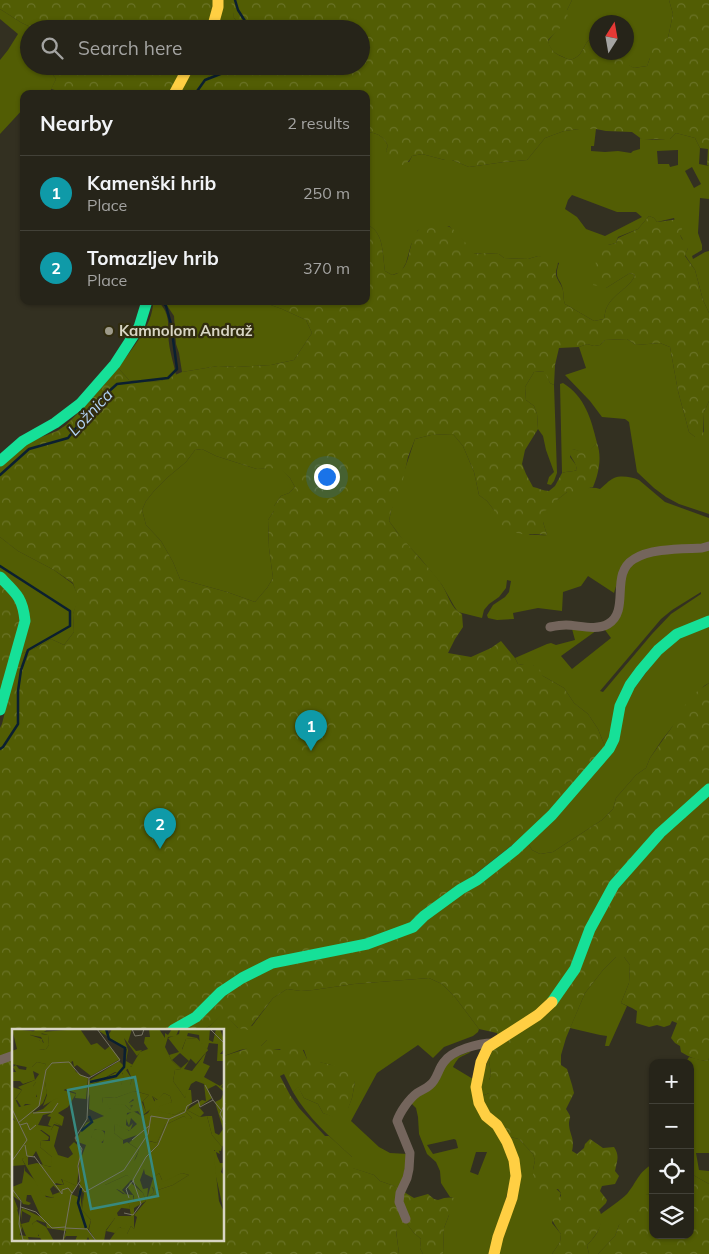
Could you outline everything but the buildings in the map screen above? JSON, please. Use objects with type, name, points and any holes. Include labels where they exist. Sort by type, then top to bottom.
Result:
[{"type":"street","points":[[214,20],[218,0]]},
{"type":"street","points":[[176,90],[184,75]]},
{"type":"street","points":[[0,461],[23,441],[55,423],[80,404],[115,364],[139,327],[146,305]]},
{"type":"street","points":[[550,627],[566,625],[593,627],[606,625],[618,611],[620,579],[625,568],[632,560],[641,555],[654,552],[709,546]]},
{"type":"street","points":[[0,577],[18,595],[24,608],[25,621],[0,710]]},
{"type":"street","points":[[176,1029],[196,1017],[221,992],[242,978],[272,963],[367,944],[413,927],[424,916],[461,889],[477,880],[515,850],[552,815],[609,749],[614,739],[620,706],[630,684],[658,650],[677,634],[709,621]]},
{"type":"street","points":[[494,1254],[512,1198],[516,1176],[514,1160],[507,1142],[497,1125],[486,1116],[479,1103],[476,1086],[481,1062],[488,1046],[538,1016],[555,999],[575,969],[590,928],[614,885],[660,833],[709,789]]},
{"type":"street","points":[[406,1219],[400,1202],[400,1193],[410,1169],[410,1153],[397,1121],[399,1116],[411,1098],[434,1082],[439,1069],[451,1055],[476,1046],[494,1043]]},
{"type":"green space","points":[[0,0],[214,0],[210,20],[20,20],[20,22],[0,9]]},
{"type":"green space","points":[[222,0],[232,0],[234,18],[236,20],[217,20]]},
{"type":"green space","points":[[231,0],[572,0],[567,10],[568,20],[548,40],[553,51],[570,60],[581,53],[589,40],[589,60],[628,60],[629,65],[634,68],[647,66],[650,58],[648,52],[653,42],[668,38],[673,14],[669,0],[709,0],[709,166],[707,165],[708,149],[700,148],[695,138],[676,133],[670,139],[643,140],[632,132],[579,129],[564,131],[545,138],[527,160],[469,167],[452,160],[422,154],[412,156],[406,164],[397,166],[389,159],[386,150],[388,146],[384,139],[370,133],[370,90],[197,90],[210,75],[370,75],[370,20],[236,20]]},
{"type":"green space","points":[[572,0],[669,0],[673,14],[668,38],[650,58],[647,66],[634,68],[628,65],[627,60],[634,60],[634,15],[589,15],[589,40],[581,53],[570,60],[553,51],[549,45],[548,41],[557,30]]},
{"type":"green space","points":[[0,9],[20,22],[20,75],[53,75],[56,79],[51,90],[20,90],[20,112],[0,134],[0,60],[18,34],[0,19]]},
{"type":"green space","points":[[53,75],[180,75],[172,90],[51,89],[56,79]]},
{"type":"green space","points":[[189,75],[210,75],[197,90],[181,90]]},
{"type":"green space","points":[[596,129],[594,146],[591,146],[591,151],[631,153],[640,149],[640,138],[650,140],[670,139],[676,133],[695,138],[700,148],[699,164],[709,166],[709,199],[700,198],[698,233],[702,250],[692,256],[693,259],[709,251],[709,313],[703,300],[695,270],[685,255],[688,248],[680,235],[674,218],[657,222],[649,216],[638,229],[618,237],[616,243],[608,245],[606,288],[630,273],[635,275],[630,283],[610,302],[604,319],[594,321],[565,304],[562,286],[557,276],[559,263],[538,256],[528,259],[504,258],[499,254],[473,254],[449,226],[418,230],[401,272],[392,275],[385,271],[380,238],[377,232],[370,227],[370,133],[384,139],[388,146],[386,150],[390,160],[409,162],[412,156],[422,154],[452,160],[469,167],[527,160],[545,138],[564,131]],"holes":[[[678,150],[678,165],[670,167],[669,164],[658,164],[657,151]],[[692,167],[701,184],[694,188],[685,171]],[[572,195],[617,212],[636,212],[642,217],[605,236],[586,229],[577,217],[565,209]]]},
{"type":"green space","points":[[649,216],[657,222],[679,219],[682,229],[680,235],[688,243],[685,256],[695,270],[703,300],[709,313],[709,401],[704,412],[703,438],[699,439],[689,432],[678,391],[670,347],[660,343],[636,345],[627,339],[605,340],[600,345],[594,346],[587,344],[579,347],[559,348],[555,365],[554,385],[550,383],[544,371],[534,372],[525,387],[526,400],[534,406],[537,414],[538,429],[525,450],[522,464],[533,487],[549,491],[555,486],[562,473],[577,470],[569,451],[573,449],[586,453],[597,443],[600,459],[593,487],[589,488],[586,494],[577,497],[571,492],[567,492],[557,500],[555,508],[543,511],[543,522],[547,535],[518,533],[496,521],[494,510],[479,495],[474,472],[463,446],[453,434],[431,435],[415,439],[408,457],[401,489],[391,511],[389,521],[438,579],[452,605],[462,614],[463,627],[448,653],[471,657],[501,641],[518,664],[533,665],[539,668],[543,676],[564,688],[574,703],[588,714],[598,729],[606,749],[545,819],[412,924],[367,941],[270,961],[169,1029],[12,1029],[12,1053],[0,1057],[0,728],[19,655],[51,639],[64,645],[74,632],[73,614],[78,598],[73,583],[54,570],[18,551],[0,537],[0,466],[31,441],[57,431],[66,425],[118,368],[129,380],[145,382],[161,381],[182,372],[218,366],[271,365],[294,360],[312,333],[306,320],[271,305],[370,305],[370,227],[377,232],[380,238],[385,271],[392,275],[404,267],[414,236],[426,225],[436,224],[450,227],[462,238],[474,254],[499,254],[504,258],[528,259],[538,256],[557,258],[556,275],[562,289],[565,304],[594,321],[604,319],[610,302],[630,283],[635,275],[630,273],[606,288],[593,285],[598,245],[616,243],[618,238],[638,229]],"holes":[[[202,449],[216,456],[257,469],[279,468],[290,478],[295,487],[289,493],[281,496],[268,520],[273,578],[267,588],[255,602],[180,579],[161,541],[146,525],[142,510],[146,501],[168,477],[186,462],[195,450]]]},
{"type":"green space","points":[[153,305],[161,305],[167,316],[170,347],[176,375],[161,381],[129,380],[118,368],[146,328]]},
{"type":"green space","points":[[167,305],[271,305],[306,320],[312,333],[294,360],[271,365],[218,366],[182,372],[176,344],[174,316]]},
{"type":"green space","points":[[627,339],[636,345],[660,343],[670,347],[678,391],[689,432],[695,437],[704,432],[704,412],[709,401],[709,514],[679,504],[666,497],[637,472],[629,422],[625,419],[602,417],[590,401],[565,375],[586,368],[579,347],[587,344],[600,345],[605,340]]},
{"type":"green space","points":[[545,371],[550,383],[554,385],[557,473],[551,485],[547,484],[549,477],[554,472],[543,436],[538,429],[537,414],[534,406],[526,400],[525,387],[534,372]]},
{"type":"green space","points":[[563,383],[577,395],[586,409],[597,443],[586,454],[573,449],[570,457],[577,470],[562,473],[560,384]]},
{"type":"green space","points":[[453,434],[463,446],[474,472],[479,495],[494,510],[530,535],[547,535],[543,522],[543,511],[567,492],[592,488],[600,489],[617,477],[630,477],[639,480],[665,502],[709,518],[709,544],[655,549],[621,570],[614,593],[588,576],[581,586],[563,592],[562,611],[538,608],[513,613],[514,619],[497,620],[488,618],[487,615],[493,605],[509,592],[511,581],[507,580],[506,588],[484,610],[482,618],[458,612],[442,585],[389,521],[415,439],[431,435]]},
{"type":"green space","points":[[202,449],[216,456],[257,469],[279,467],[290,478],[295,487],[289,493],[281,496],[268,520],[273,578],[255,602],[180,579],[161,541],[146,525],[142,510],[146,501],[168,477],[186,462],[195,450]]},
{"type":"green space","points":[[0,537],[18,551],[54,570],[73,584],[79,598],[73,614],[74,632],[64,645],[51,639],[19,655],[0,573]]},
{"type":"green space","points":[[709,548],[709,617],[639,668],[606,749],[598,729],[588,714],[574,703],[564,688],[543,676],[533,665],[518,664],[515,658],[547,644],[556,645],[575,640],[572,629],[589,628],[609,619],[615,611],[624,573],[638,557]],"holes":[[[701,592],[701,594],[671,614],[603,692],[600,691],[661,619]],[[600,628],[605,630],[611,638],[572,669],[561,656]]]},
{"type":"green space","points":[[0,583],[15,595],[21,619],[0,695]]},
{"type":"green space","points":[[709,623],[709,683],[704,686],[662,740],[646,768],[636,775],[616,798],[613,809],[602,820],[553,852],[540,854],[532,850],[527,842],[599,765],[624,702],[669,642]]},
{"type":"green space","points":[[709,683],[709,1058],[708,1061],[701,1060],[681,1052],[680,1046],[671,1038],[677,1023],[672,1021],[670,1025],[664,1027],[657,1025],[649,1027],[636,1023],[637,1011],[621,1003],[629,983],[630,965],[624,957],[616,957],[585,993],[561,1055],[561,1065],[567,1069],[574,1093],[566,1109],[570,1116],[569,1125],[573,1140],[572,1151],[577,1154],[590,1139],[603,1148],[614,1147],[617,1156],[615,1171],[619,1176],[615,1184],[602,1186],[600,1191],[607,1200],[599,1210],[602,1219],[599,1229],[587,1245],[589,1254],[552,1254],[560,1242],[561,1234],[551,1218],[550,1209],[554,1201],[561,1196],[561,1193],[558,1189],[538,1189],[533,1185],[535,1160],[533,1154],[519,1139],[506,1136],[480,1097],[489,1093],[491,1075],[489,1060],[498,1037],[497,1033],[479,1029],[455,997],[442,984],[429,978],[354,984],[301,991],[287,989],[273,998],[248,1030],[238,1028],[223,1014],[204,1029],[180,1029],[211,1004],[258,972],[391,937],[527,842],[532,850],[540,854],[553,852],[602,820],[613,809],[616,798],[636,775],[646,768],[650,758],[672,727],[681,710],[695,693]]},
{"type":"green space","points":[[616,957],[624,957],[630,965],[629,983],[621,1003],[627,1006],[609,1046],[605,1046],[607,1036],[570,1028],[585,993]]},
{"type":"green space","points":[[429,978],[442,984],[455,997],[479,1029],[473,1036],[444,1047],[433,1058],[418,1045],[377,1073],[351,1121],[379,1147],[390,1153],[408,1154],[400,1191],[394,1186],[380,1181],[374,1175],[352,1168],[352,1157],[312,1119],[293,1092],[298,1086],[304,1098],[318,1104],[323,1113],[335,1117],[348,1108],[355,1082],[331,1065],[307,1059],[304,1050],[273,1049],[273,1040],[267,1040],[261,1046],[240,1050],[225,1056],[225,1029],[204,1029],[210,1026],[223,1013],[238,1028],[252,1026],[273,998],[287,989],[301,991],[354,984]]},
{"type":"green space","points":[[267,1040],[273,1040],[273,1049],[280,1050],[285,1044],[301,1046],[307,1059],[315,1057],[320,1062],[339,1067],[351,1074],[355,1082],[348,1109],[335,1118],[323,1113],[318,1104],[304,1098],[298,1087],[293,1092],[284,1074],[280,1076],[299,1108],[325,1136],[329,1136],[352,1157],[353,1168],[374,1175],[380,1181],[394,1186],[414,1198],[428,1194],[438,1200],[457,1198],[459,1205],[454,1213],[449,1215],[444,1228],[443,1254],[423,1254],[420,1248],[421,1239],[407,1224],[403,1224],[396,1231],[399,1254],[0,1254],[0,1062],[12,1058],[12,1242],[225,1242],[225,1056],[246,1049],[251,1043],[261,1046]]},
{"type":"green space","points":[[471,1051],[459,1058],[453,1067],[473,1079],[513,1170],[492,1254],[443,1254],[444,1228],[457,1199],[450,1197],[441,1183],[440,1171],[436,1162],[427,1154],[419,1134],[416,1108],[410,1102],[420,1093],[446,1061]],"holes":[[[454,1139],[458,1148],[433,1154],[427,1145]],[[476,1152],[487,1152],[478,1175],[470,1172]]]},
{"type":"green space","points":[[491,1053],[489,1060],[491,1075],[489,1093],[480,1097],[478,1085]]},
{"type":"green space","points":[[689,1057],[708,1061],[709,1058],[709,1153],[696,1153],[699,1170],[709,1171],[709,1184],[694,1176],[694,1059],[688,1059]]},
{"type":"green space","points":[[506,1136],[519,1139],[533,1154],[535,1160],[533,1170],[561,1193],[552,1223],[561,1234],[560,1242],[552,1254],[495,1254],[515,1194]]},
{"type":"green space","points":[[648,1167],[649,1195],[647,1194],[637,1212],[619,1225],[615,1236],[598,1254],[589,1254],[587,1245],[598,1231],[601,1214],[627,1194]]},
{"type":"green space","points":[[694,1176],[709,1184],[709,1254],[598,1254],[615,1236],[619,1225],[627,1213],[637,1212],[641,1198],[649,1195],[649,1239],[694,1239]]},
{"type":"green space","points":[[402,1224],[407,1224],[421,1239],[420,1248],[423,1254],[399,1254],[396,1230]]},
{"type":"waterway","name":"Ložnica","points":[[235,0],[238,10],[244,20]]},
{"type":"waterway","name":"Ložnica","points":[[198,90],[205,80],[218,75]]},
{"type":"waterway","name":"Ložnica","points":[[0,475],[29,449],[68,438],[96,403],[117,384],[168,378],[177,369],[171,324],[165,305]]},
{"type":"waterway","name":"Ložnica","points":[[0,566],[70,611],[70,626],[28,650],[21,670],[18,691],[18,724],[0,749]]},
{"type":"traffic: fast","points":[[0,461],[23,441],[55,423],[80,404],[115,364],[139,327],[146,305]]},
{"type":"traffic: fast","points":[[0,577],[18,596],[25,621],[0,710]]},
{"type":"traffic: fast","points":[[175,1029],[196,1017],[221,992],[242,978],[272,963],[367,944],[413,927],[424,916],[461,889],[477,880],[515,850],[552,815],[609,749],[614,739],[620,706],[630,685],[658,650],[677,634],[709,621]]},
{"type":"traffic: fast","points":[[552,1002],[575,969],[590,929],[614,885],[660,833],[709,789]]},
{"type":"traffic: slow","points":[[214,20],[218,0]]},
{"type":"traffic: slow","points":[[176,90],[184,75]]},
{"type":"traffic: slow","points":[[494,1254],[512,1198],[516,1176],[514,1160],[507,1142],[497,1125],[486,1116],[479,1103],[476,1087],[481,1062],[488,1047],[538,1015],[552,1002]]},
{"type":"place","name":"Kamnolom Andraž","points":[[109,331]]},
{"type":"place","name":"Kamenški hrib","points":[[311,751]]},
{"type":"place","name":"Tomazljev hrib","points":[[160,849]]}]
